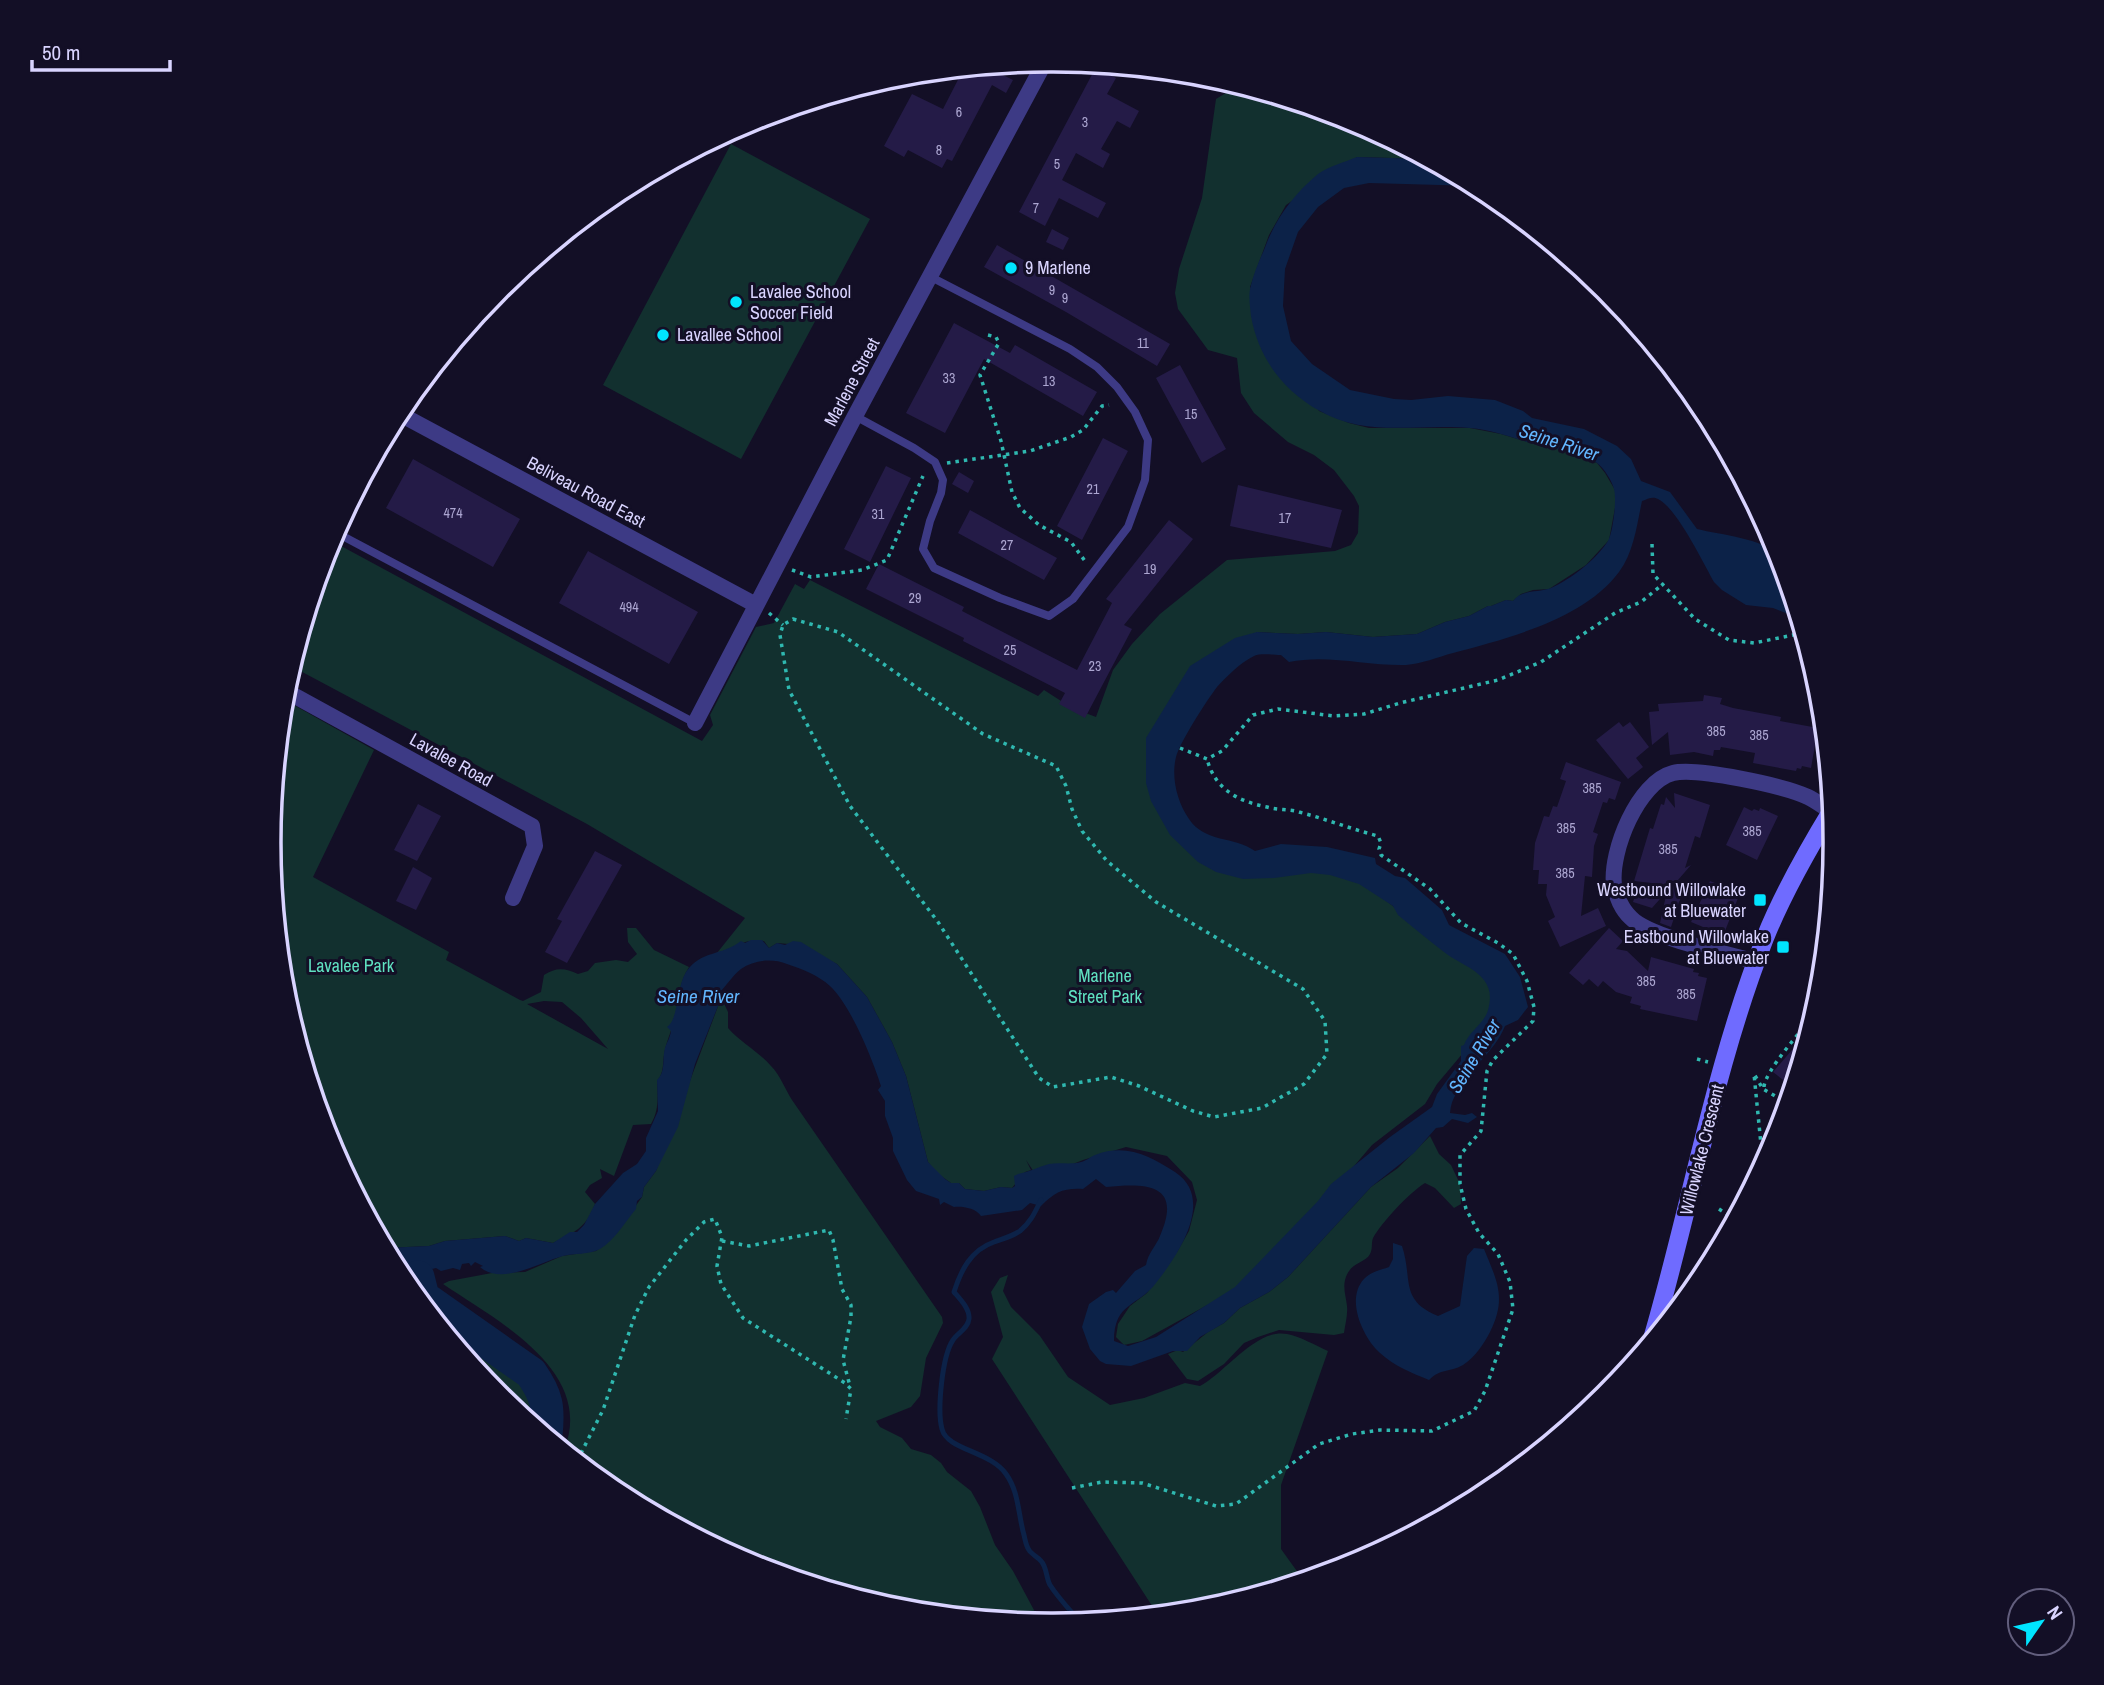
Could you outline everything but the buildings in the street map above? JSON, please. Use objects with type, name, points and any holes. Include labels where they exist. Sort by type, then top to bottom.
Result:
[{"type":"street","name":"Marlene Street","points":[[695,723],[855,416],[1040,72]]},
{"type":"street","name":"Beliveau Road East","points":[[408,419],[756,605]]},
{"type":"street","name":"Lavalee Road","points":[[295,696],[532,826],[535,846],[513,898]]},
{"type":"street","name":"Willowlake Crescent","points":[[1756,962],[1653,932],[1631,919],[1619,901],[1614,886],[1614,868],[1625,828],[1645,792],[1655,781],[1689,770],[1793,792],[1822,805]]},
{"type":"street","name":"Willowlake Crescent","points":[[1657,1319],[1723,1066],[1756,962],[1797,868],[1822,826]]},
{"type":"lane","points":[[855,416],[935,462],[943,480],[942,494],[930,521],[923,549],[934,568],[1000,598],[1049,616],[1073,599],[1128,527],[1145,480],[1148,440],[1135,412],[1117,387],[1097,367],[1070,349],[931,277]]},
{"type":"lane","points":[[345,536],[695,723]]},
{"type":"path","points":[[988,335],[996,337],[999,343],[980,375],[991,405],[1012,492],[1020,508],[1039,525],[1071,542],[1094,572]]},
{"type":"path","points":[[937,467],[951,461],[978,460],[1030,451],[1071,437],[1083,430],[1102,406],[1109,405]]},
{"type":"path","points":[[773,573],[792,570],[811,577],[862,570],[887,559],[923,476]]},
{"type":"path","points":[[1651,544],[1653,574],[1695,619],[1729,640],[1754,643],[1794,635]]},
{"type":"path","points":[[1207,759],[1222,751],[1253,715],[1278,709],[1334,716],[1364,714],[1498,680],[1541,662],[1615,613],[1641,602],[1662,584]]},
{"type":"path","points":[[793,619],[838,632],[983,734],[1056,766],[1082,831],[1107,861],[1156,902],[1303,989],[1325,1021],[1327,1054],[1304,1084],[1262,1108],[1214,1118],[1111,1077],[1053,1087],[1039,1079],[939,922],[850,806],[789,690],[780,635],[783,625],[793,619]]},
{"type":"path","points":[[1180,748],[1207,759]]},
{"type":"path","points":[[1072,1488],[1102,1482],[1142,1483],[1216,1506],[1236,1504],[1319,1444],[1352,1434],[1380,1430],[1432,1431],[1474,1411],[1485,1391],[1513,1309],[1510,1282],[1498,1254],[1479,1233],[1466,1209],[1460,1184],[1460,1155],[1480,1131],[1487,1071],[1493,1060],[1533,1021],[1534,1007],[1521,967],[1506,947],[1461,923],[1430,889],[1381,855],[1378,836],[1298,811],[1267,808],[1241,799],[1221,787],[1210,770],[1207,759]]},
{"type":"path","points":[[1763,1089],[1770,1071],[1797,1036]]},
{"type":"path","points":[[1697,1059],[1710,1063]]},
{"type":"path","points":[[1761,1144],[1754,1074],[1763,1089],[1779,1099]]},
{"type":"path","points":[[1719,1209],[1726,1214]]},
{"type":"path","points":[[581,1453],[603,1410],[635,1315],[649,1287],[686,1240],[704,1222],[715,1219],[722,1241],[717,1266],[721,1284],[743,1318],[829,1372],[851,1389]]},
{"type":"path","points":[[722,1241],[749,1246],[829,1230],[842,1289],[850,1305],[851,1317],[843,1360],[851,1389],[846,1419]]},
{"type":"green space","name":"Marlene Street Park","points":[[1227,93],[1300,113],[1347,130],[1407,158],[1357,157],[1286,205],[1269,235],[1250,287],[1319,411],[1369,428],[1470,428],[1544,447],[1567,450],[1597,463],[1615,490],[1615,508],[1609,540],[1586,565],[1549,589],[1521,594],[1513,601],[1506,600],[1488,606],[1469,616],[1445,622],[1417,634],[1373,637],[1326,632],[1257,632],[1147,738],[1146,770],[1201,855],[1343,868],[1503,990],[1463,1053],[1437,1084],[1425,1104],[1372,1145],[1314,1213],[1242,1286],[1142,1341],[1124,1345],[1116,1337],[1118,1324],[1130,1306],[1147,1293],[1177,1252],[1189,1231],[1197,1200],[1192,1182],[1167,1156],[1126,1147],[1038,1178],[1026,1160],[1031,1170],[1025,1172],[1012,1188],[1001,1187],[984,1191],[965,1189],[959,1183],[951,1183],[928,1162],[906,1076],[892,1042],[867,997],[837,964],[789,944],[777,943],[769,948],[764,941],[757,940],[717,953],[745,918],[587,824],[301,671],[322,595],[341,546],[702,741],[713,725],[710,715],[756,627],[774,623],[795,584],[804,589],[810,580],[1038,696],[1044,690],[1072,708],[1096,717],[1113,670],[1132,644],[1160,614],[1227,560],[1335,551],[1351,545],[1358,533],[1359,506],[1334,470],[1314,455],[1288,442],[1254,413],[1241,393],[1237,358],[1208,350],[1178,309],[1175,293],[1179,269],[1202,198],[1216,99]]},
{"type":"green space","name":"Lavalee School Soccer Field","points":[[731,144],[870,219],[741,459],[603,385]]},
{"type":"green space","name":"Lavalee Park","points":[[294,705],[374,750],[313,877],[449,952],[446,960],[523,1001],[541,992],[544,975],[553,971],[565,970],[578,974],[588,971],[595,963],[616,960],[628,962],[637,954],[628,942],[627,928],[636,928],[654,950],[689,967],[681,984],[662,1071],[657,1081],[654,1119],[651,1124],[633,1125],[614,1176],[600,1169],[602,1178],[590,1185],[585,1192],[595,1204],[588,1219],[568,1236],[553,1243],[526,1238],[519,1241],[505,1236],[445,1241],[429,1246],[397,1247],[385,1228],[340,1137],[308,1042],[296,993],[283,893],[283,792]],"holes":[[[562,1002],[581,1018],[608,1049],[527,1004]]]},
{"type":"green space","points":[[719,993],[728,1012],[728,1028],[761,1056],[780,1078],[792,1100],[942,1317],[943,1323],[926,1358],[920,1396],[911,1407],[876,1421],[880,1427],[902,1438],[911,1449],[931,1455],[971,1491],[995,1545],[1013,1571],[1035,1613],[951,1607],[853,1587],[757,1555],[667,1510],[624,1483],[566,1440],[570,1422],[566,1396],[554,1372],[513,1332],[443,1284],[492,1273],[525,1272],[562,1256],[596,1251],[616,1234],[642,1197],[644,1187],[656,1171],[720,1001]]},
{"type":"green space","points":[[1430,1136],[1439,1154],[1451,1165],[1460,1184],[1461,1204],[1454,1208],[1435,1188],[1425,1183],[1396,1208],[1373,1238],[1368,1257],[1347,1274],[1344,1283],[1347,1309],[1344,1333],[1334,1335],[1279,1330],[1244,1343],[1224,1364],[1198,1381],[1187,1379],[1168,1354],[1178,1350],[1183,1352],[1240,1308],[1269,1292],[1288,1277],[1371,1187],[1398,1168]]},
{"type":"green space","points":[[1008,1275],[1003,1291],[1011,1307],[1040,1336],[1068,1377],[1110,1405],[1144,1398],[1185,1383],[1200,1386],[1252,1344],[1275,1334],[1292,1335],[1328,1351],[1281,1485],[1281,1549],[1298,1573],[1251,1587],[1153,1607],[992,1359],[1003,1337],[991,1292],[1000,1278]]},
{"type":"green space","points":[[450,1323],[528,1375],[542,1397],[545,1408],[543,1421],[507,1388]]},
{"type":"water","name":"Seine River","points":[[1357,157],[1407,158],[1454,185],[1369,183],[1344,188],[1318,207],[1298,232],[1285,269],[1283,306],[1291,341],[1312,364],[1350,390],[1394,399],[1448,396],[1495,400],[1523,411],[1532,418],[1584,429],[1617,446],[1631,459],[1641,481],[1670,492],[1697,529],[1762,544],[1787,614],[1773,608],[1746,605],[1722,590],[1714,582],[1673,513],[1658,499],[1652,498],[1642,501],[1632,547],[1619,572],[1604,589],[1565,615],[1520,633],[1412,664],[1391,665],[1318,659],[1289,662],[1281,655],[1257,655],[1234,670],[1217,687],[1188,732],[1176,757],[1176,789],[1189,819],[1203,832],[1255,851],[1281,844],[1327,847],[1375,858],[1376,864],[1395,876],[1405,878],[1442,910],[1449,925],[1505,954],[1520,977],[1528,1007],[1518,1020],[1505,1026],[1473,1075],[1454,1097],[1450,1113],[1472,1113],[1477,1117],[1468,1123],[1452,1119],[1443,1127],[1436,1128],[1414,1153],[1371,1187],[1288,1277],[1200,1337],[1187,1351],[1173,1351],[1131,1366],[1106,1364],[1090,1349],[1082,1327],[1089,1304],[1106,1292],[1113,1290],[1116,1293],[1135,1271],[1146,1265],[1166,1219],[1167,1205],[1164,1196],[1147,1187],[1106,1187],[1096,1179],[1083,1189],[1060,1192],[1041,1206],[1030,1203],[1022,1210],[981,1216],[969,1208],[954,1207],[944,1202],[940,1205],[939,1199],[916,1191],[907,1180],[893,1151],[893,1138],[885,1116],[885,1101],[878,1090],[881,1086],[867,1048],[838,994],[815,976],[798,968],[781,962],[763,961],[741,969],[719,993],[720,1001],[695,1064],[678,1127],[656,1171],[644,1187],[636,1209],[615,1236],[595,1251],[563,1256],[521,1271],[499,1274],[489,1272],[475,1262],[471,1266],[469,1263],[462,1264],[460,1270],[453,1268],[441,1271],[436,1268],[428,1270],[424,1276],[414,1275],[397,1247],[505,1236],[519,1241],[526,1238],[553,1243],[570,1232],[577,1232],[584,1225],[595,1204],[623,1173],[637,1164],[646,1151],[646,1138],[658,1111],[657,1080],[662,1073],[665,1048],[671,1031],[667,1027],[674,1017],[680,986],[686,972],[705,956],[741,941],[745,943],[762,940],[769,948],[777,943],[785,945],[793,941],[801,942],[837,964],[867,997],[892,1042],[906,1076],[928,1162],[951,1183],[959,1183],[965,1189],[984,1191],[1001,1187],[1012,1188],[1015,1186],[1014,1176],[1018,1174],[1049,1164],[1081,1162],[1095,1155],[1117,1150],[1147,1156],[1175,1172],[1187,1183],[1193,1212],[1182,1243],[1156,1283],[1128,1306],[1118,1319],[1114,1341],[1128,1346],[1156,1337],[1235,1287],[1331,1184],[1432,1107],[1437,1094],[1461,1061],[1461,1046],[1486,1015],[1490,994],[1484,980],[1426,938],[1398,915],[1393,906],[1359,884],[1330,875],[1311,873],[1243,879],[1216,872],[1198,862],[1170,835],[1151,801],[1146,783],[1146,738],[1190,666],[1235,638],[1257,632],[1326,632],[1373,637],[1417,634],[1445,622],[1469,616],[1488,606],[1506,600],[1513,601],[1521,595],[1546,590],[1559,584],[1590,562],[1610,537],[1615,508],[1614,489],[1605,471],[1590,459],[1479,429],[1374,427],[1338,419],[1307,403],[1274,371],[1254,331],[1250,300],[1252,281],[1279,218],[1301,190],[1318,174]]},
{"type":"water","points":[[1393,1243],[1402,1246],[1412,1296],[1426,1310],[1438,1316],[1460,1306],[1467,1256],[1474,1248],[1484,1249],[1496,1280],[1498,1309],[1482,1346],[1463,1365],[1437,1374],[1429,1380],[1385,1358],[1368,1338],[1358,1318],[1356,1297],[1359,1287],[1369,1275],[1389,1267],[1393,1259]]},
{"type":"waterway","points":[[1041,1200],[1024,1228],[979,1250],[960,1276],[954,1292],[966,1308],[969,1319],[967,1326],[949,1348],[940,1410],[942,1429],[952,1442],[990,1460],[1006,1474],[1016,1496],[1028,1548],[1043,1563],[1050,1585],[1072,1613]]},
{"type":"waterway","points":[[418,1277],[419,1282]]},
{"type":"waterway","points":[[437,1307],[531,1373],[546,1402],[547,1424]]},
{"type":"place","name":"9 Marlene","points":[[1011,268]]},
{"type":"place","name":"Lavalee School Soccer Field","points":[[736,302]]},
{"type":"place","name":"Lavallee School","points":[[663,335]]},
{"type":"place","name":"Westbound Willowlake at Bluewater","points":[[1760,900]]},
{"type":"place","name":"Eastbound Willowlake at Bluewater","points":[[1783,947]]}]
